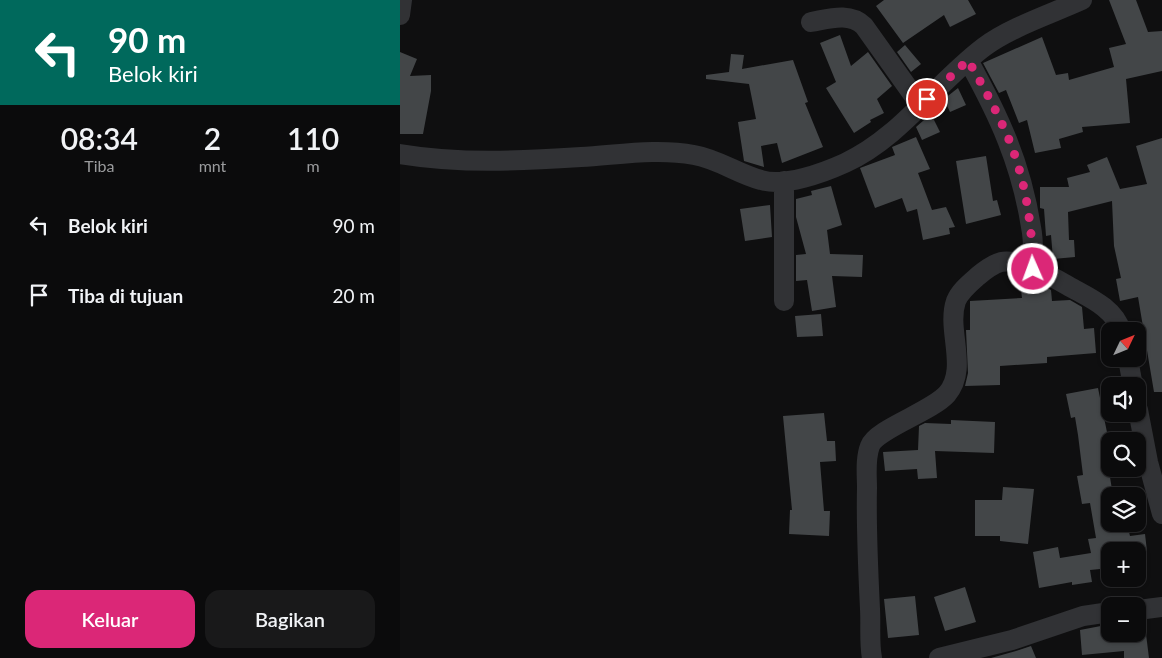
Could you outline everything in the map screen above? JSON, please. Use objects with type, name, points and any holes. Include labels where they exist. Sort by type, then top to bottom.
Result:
[{"type":"street","points":[[400,15],[402,0]]},
{"type":"street","points":[[400,154],[427,159],[486,162],[660,152],[694,155],[720,162],[762,181],[784,181],[814,175],[847,162],[896,130],[985,46],[1082,0]]},
{"type":"street","points":[[811,22],[843,17],[858,20],[921,106]]},
{"type":"street","points":[[968,60],[1003,126],[1012,150],[1032,229],[1033,269]]},
{"type":"street","points":[[784,181],[784,302]]},
{"type":"street","points":[[872,658],[866,533],[869,447],[880,434],[936,403],[948,392],[955,378],[954,313],[956,300],[966,287],[982,273],[1001,262],[1015,263],[1049,276],[1103,306],[1117,322]]},
{"type":"street","points":[[1140,422],[1148,462],[1162,514]]},
{"type":"street","points":[[1146,609],[1162,607]]},
{"type":"street","points":[[939,658],[1012,640],[1083,616],[1101,613]]},
{"type":"building","points":[[884,0],[968,0],[976,14],[950,27],[944,15],[903,43],[876,6]]},
{"type":"building","points":[[1109,0],[1136,0],[1148,32],[1162,31],[1162,71],[1126,79],[1130,123],[1082,127],[1083,132],[1059,139],[1061,148],[1035,153],[1027,120],[1019,123],[1006,90],[999,93],[983,63],[1042,37],[1056,75],[1068,73],[1069,80],[1114,67],[1109,48],[1126,44]]},
{"type":"building","points":[[840,35],[851,66],[868,52],[892,86],[877,99],[884,113],[870,120],[871,122],[854,133],[826,88],[836,82],[820,43]]},
{"type":"building","points":[[905,45],[921,64],[911,72],[897,52]]},
{"type":"building","points":[[400,52],[417,59],[410,76],[431,75],[431,91],[423,134],[400,134]]},
{"type":"building","points":[[731,54],[744,55],[742,69],[793,60],[808,102],[805,103],[823,147],[782,163],[777,143],[761,146],[764,167],[744,161],[738,122],[756,119],[749,84],[706,79],[706,75],[729,72]]},
{"type":"building","points":[[958,88],[966,105],[950,112],[944,99]]},
{"type":"building","points":[[931,114],[940,132],[922,140],[916,127]]},
{"type":"building","points":[[916,137],[930,169],[918,173],[932,210],[946,207],[955,227],[949,228],[950,234],[923,240],[917,209],[907,212],[902,198],[875,208],[860,168],[895,155],[892,147]]},
{"type":"building","points":[[1162,138],[1162,392],[1154,392],[1146,344],[1146,322],[1142,322],[1138,297],[1120,301],[1116,279],[1121,278],[1114,246],[1112,201],[1068,212],[1069,240],[1074,240],[1075,257],[1053,259],[1051,235],[1046,236],[1044,209],[1040,208],[1040,187],[1069,187],[1067,178],[1090,172],[1087,165],[1107,157],[1120,189],[1147,184],[1136,146]]},
{"type":"building","points":[[986,156],[993,201],[997,200],[1001,215],[966,224],[956,161]]},
{"type":"building","points":[[831,186],[842,225],[827,230],[830,254],[863,255],[862,277],[832,276],[836,307],[812,311],[807,280],[796,281],[796,255],[806,254],[796,217],[796,199],[812,195],[811,191]]},
{"type":"building","points":[[770,205],[772,237],[745,241],[740,209]]},
{"type":"building","points":[[1033,281],[1051,290],[1052,301],[1070,300],[1082,307],[1084,329],[1094,328],[1096,353],[1047,357],[1047,363],[1000,366],[1000,385],[965,386],[968,373],[966,330],[970,330],[970,301],[1022,298],[1020,282]]},
{"type":"building","points":[[821,314],[823,336],[797,337],[795,316]]},
{"type":"building","points":[[1098,388],[1101,403],[1101,422],[1105,422],[1107,432],[1101,432],[1101,477],[1110,477],[1112,487],[1101,487],[1101,532],[1129,532],[1130,536],[1145,534],[1146,542],[1101,542],[1101,569],[1090,570],[1092,582],[1072,585],[1072,582],[1039,588],[1033,552],[1058,547],[1060,558],[1091,553],[1088,539],[1096,538],[1090,503],[1082,504],[1077,476],[1083,475],[1078,435],[1075,417],[1071,418],[1066,394]]},
{"type":"building","points":[[824,413],[827,441],[835,441],[836,461],[820,462],[824,511],[830,511],[829,536],[789,534],[790,510],[792,510],[783,416]]},
{"type":"building","points":[[951,420],[995,422],[994,453],[935,451],[937,478],[918,479],[917,469],[885,471],[883,452],[918,450],[919,426],[925,423],[951,424]]},
{"type":"building","points":[[1003,487],[1034,489],[1028,544],[1000,541],[1000,536],[975,536],[975,500],[1002,500]]},
{"type":"building","points":[[965,587],[976,622],[945,631],[934,597]]},
{"type":"building","points":[[915,596],[919,635],[888,638],[884,599]]},
{"type":"building","points":[[1101,626],[1101,642],[1146,642],[1146,634],[1149,658],[1124,658],[1124,651],[1082,655],[1080,630]]},
{"type":"building","points":[[1031,646],[1036,658],[991,658],[1016,651]]},
{"type":"route","points":[[927,99],[968,60],[1003,126],[1012,150],[1026,199],[1032,229],[1033,269]]}]
